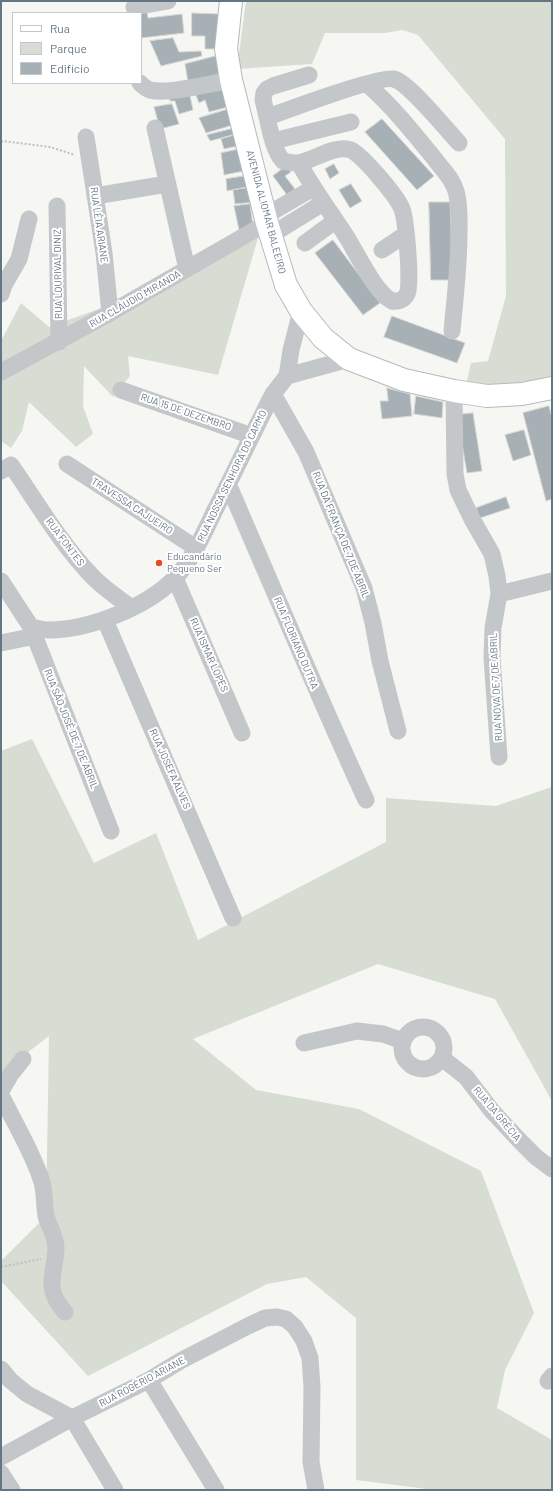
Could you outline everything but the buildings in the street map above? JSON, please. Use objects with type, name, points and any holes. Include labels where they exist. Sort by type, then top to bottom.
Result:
[{"type":"main road","name":"AVENIDA ALIOMAR BALEEIRO","points":[[231,1],[226,49],[232,80],[268,224],[286,284],[301,312],[323,338],[349,359],[404,380],[454,391],[487,396],[522,394],[552,388]]},
{"type":"street","points":[[134,7],[168,1]]},
{"type":"street","points":[[299,163],[313,188],[382,294],[392,301],[402,300],[408,294],[409,285],[403,211],[395,196],[363,159],[349,149],[318,155],[299,163],[283,161],[278,157],[264,100],[264,93],[267,89],[309,75]]},
{"type":"street","points":[[268,117],[386,78],[394,79],[402,84],[459,143]]},
{"type":"street","points":[[141,84],[146,89],[157,91],[187,88],[232,80]]},
{"type":"street","points":[[367,84],[390,104],[413,131],[447,173],[456,191],[460,212],[459,253],[452,330]]},
{"type":"street","points":[[273,141],[351,122]]},
{"type":"street","points":[[155,128],[187,269]]},
{"type":"street","name":"RUA LÉIA ARIANE","points":[[86,137],[104,253],[110,313]]},
{"type":"street","points":[[95,196],[167,184]]},
{"type":"street","points":[[268,224],[313,188]]},
{"type":"street","points":[[268,224],[323,203]]},
{"type":"street","name":"RUA LOURIVAL DINIZ","points":[[57,206],[59,342]]},
{"type":"street","points":[[1,294],[4,285],[19,259],[29,219]]},
{"type":"street","points":[[305,243],[335,221]]},
{"type":"street","name":"RUA CLÁUDIO MIRANDA","points":[[1,372],[59,342],[268,224]]},
{"type":"street","points":[[382,250],[406,234]]},
{"type":"street","name":"RUA NOSSA SENHORA DO CARMO","points":[[33,631],[65,629],[105,620],[132,608],[157,593],[175,578],[196,548],[273,394],[287,376],[291,350],[301,312]]},
{"type":"street","points":[[287,376],[349,359]]},
{"type":"street","name":"RUA 15 DE DEZEMBRO","points":[[121,390],[252,436]]},
{"type":"street","name":"RUA NOVA DE 7 DE ABRIL","points":[[454,391],[455,474],[458,490],[466,509],[492,554],[497,576],[499,594],[493,628],[492,658],[499,757]]},
{"type":"street","name":"RUA DA FRANÇA DE 7 DE ABRIL","points":[[273,394],[306,452],[364,588],[373,623],[380,661],[398,732]]},
{"type":"street","name":"TRAVESSA CAJUEIRO","points":[[67,464],[196,548]]},
{"type":"street","name":"RUA FONTES","points":[[6,468],[91,575],[110,592],[132,608]]},
{"type":"street","name":"RUA FLORIANO DUTRA","points":[[228,484],[285,614],[313,683],[366,800]]},
{"type":"street","name":"RUA ISMAR LOPES","points":[[175,578],[242,732]]},
{"type":"street","points":[[1,581],[6,601],[33,631],[1,644]]},
{"type":"street","points":[[499,594],[552,581]]},
{"type":"street","name":"RUA JOSEFA ALVES","points":[[105,620],[233,918]]},
{"type":"street","name":"RUA SÃO JOSÉ DE 7 DE ABRIL","points":[[33,631],[111,831]]},
{"type":"street","points":[[417,1028],[430,1028],[441,1037],[444,1043],[442,1058],[438,1064],[432,1068],[425,1070],[417,1069],[405,1061],[401,1048],[403,1041],[406,1035],[417,1028]]},
{"type":"street","points":[[304,1043],[357,1031],[383,1034],[403,1041]]},
{"type":"street","name":"RUA DA GRÉCIA","points":[[442,1058],[466,1077],[492,1111],[519,1140],[536,1157],[552,1169]]},
{"type":"street","points":[[23,1059],[11,1074],[1,1097],[22,1135],[44,1190],[47,1218],[56,1247],[52,1289],[58,1303],[65,1312]]},
{"type":"street","name":"RUA ROGÉRIO ARIANE","points":[[1,1457],[72,1418],[149,1380],[182,1360],[254,1323],[265,1318],[277,1317],[286,1319],[294,1327],[307,1347],[310,1358],[312,1387],[311,1462],[316,1490]]},
{"type":"street","points":[[1,1369],[10,1380],[27,1394],[72,1418],[115,1490]]},
{"type":"street","points":[[149,1380],[216,1490]]},
{"type":"street","points":[[1,1472],[12,1490]]},
{"type":"path","points":[[1,142],[50,147],[89,160]]},
{"type":"path","points":[[1,1267],[54,1257]]},
{"type":"green space","points":[[246,1],[552,1],[552,385],[466,385],[471,363],[488,361],[506,296],[505,139],[418,35],[402,30],[385,33],[325,33],[312,64],[237,69]]},
{"type":"green space","points":[[258,238],[218,375],[128,356],[130,376],[113,397],[84,366],[83,406],[93,434],[76,447],[29,402],[22,431],[11,448],[1,441],[1,341],[21,303],[49,327],[182,279]]},
{"type":"green space","points":[[32,739],[94,863],[156,833],[198,940],[386,842],[386,798],[496,806],[552,787],[552,1101],[495,999],[378,964],[193,1039],[256,1090],[359,1109],[481,1171],[534,1313],[505,1370],[497,1408],[552,1440],[552,1490],[435,1490],[356,1480],[356,1318],[306,1277],[267,1284],[88,1376],[1,1281],[1,1261],[46,1216],[49,1036],[1,1073],[1,751]]},
{"type":"place","name":"Educandário Pequeno Ser","points":[[159,563]]}]
